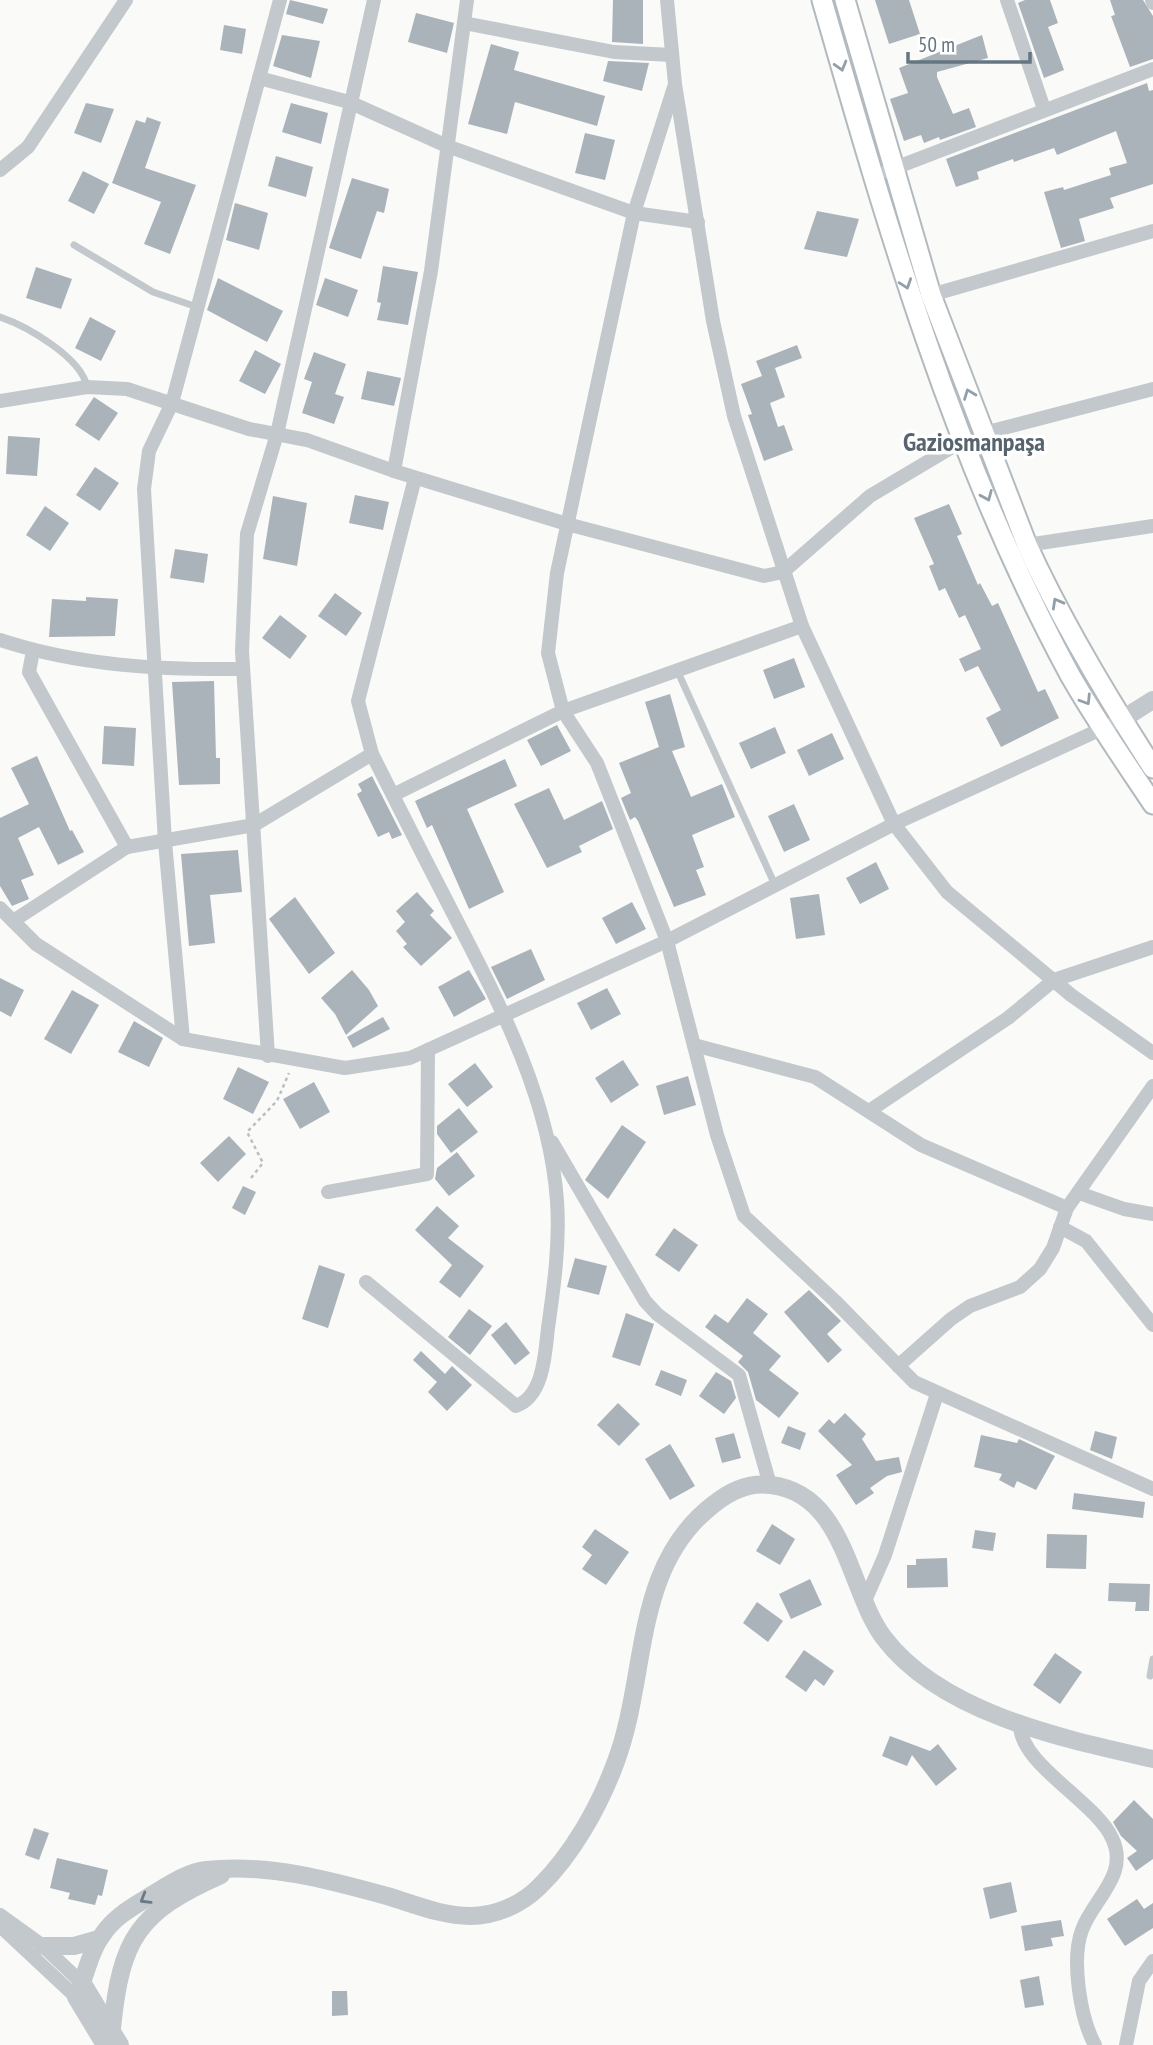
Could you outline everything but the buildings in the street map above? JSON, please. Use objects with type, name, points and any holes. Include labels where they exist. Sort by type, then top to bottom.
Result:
[{"type":"main road","points":[[822,0],[905,283],[964,440],[1017,569],[1071,676],[1153,768]]},
{"type":"main road","points":[[845,0],[931,295],[1027,545],[1153,804]]},
{"type":"street","points":[[0,170],[28,147],[126,0]]},
{"type":"street","points":[[183,1039],[165,842],[157,670],[144,489],[149,451],[172,403],[280,0]]},
{"type":"street","points":[[268,1056],[243,669],[247,534],[277,434],[349,102],[374,0]]},
{"type":"street","points":[[394,471],[431,271],[467,0]]},
{"type":"street","points":[[667,0],[675,84],[713,321],[734,416],[802,626],[894,824],[947,892],[1054,980],[1153,1053]]},
{"type":"street","points":[[1007,0],[1044,109]]},
{"type":"street","points":[[464,23],[614,52],[672,55]]},
{"type":"street","points":[[873,178],[1044,109],[1153,69]]},
{"type":"street","points":[[259,78],[349,102],[447,146],[634,213],[698,222]]},
{"type":"street","points":[[675,84],[634,213],[557,573],[548,653],[563,710],[597,763],[667,941],[717,1135],[744,1216],[835,1301],[914,1382],[1153,1489]]},
{"type":"street","points":[[931,295],[1153,231]]},
{"type":"street","points":[[0,401],[87,387],[127,389],[249,429],[307,440],[415,478],[568,524],[755,575],[783,572],[870,496],[964,440]]},
{"type":"street","points":[[984,433],[1153,389]]},
{"type":"street","points":[[415,478],[358,701],[372,754],[505,1015],[548,1135],[645,1301],[657,1314],[739,1375],[770,1485]]},
{"type":"street","points":[[1027,545],[1153,526]]},
{"type":"street","points":[[393,795],[563,710],[802,626]]},
{"type":"street","points":[[0,640],[33,651],[157,670],[243,669]]},
{"type":"street","points":[[33,651],[29,672],[127,847]]},
{"type":"street","points":[[0,908],[36,944],[183,1039],[345,1068],[410,1058],[667,941],[894,824],[1112,724],[1153,700]]},
{"type":"street","points":[[13,920],[127,847],[254,825],[372,754]]},
{"type":"street","points":[[869,1111],[1008,1018],[1054,980],[1153,947]]},
{"type":"street","points":[[694,1045],[815,1077],[921,1145],[1067,1208]]},
{"type":"street","points":[[328,1192],[427,1174],[428,1050]]},
{"type":"street","points":[[898,1366],[951,1319],[970,1306],[1020,1287],[1031,1279],[1047,1259],[1067,1208],[1153,1086]]},
{"type":"street","points":[[366,1282],[516,1406],[524,1404],[534,1391],[543,1366],[556,1266],[558,1201],[548,1135]]},
{"type":"street","points":[[1079,1193],[1124,1209],[1153,1214]]},
{"type":"street","points":[[1060,1227],[1078,1235],[1093,1248],[1153,1325]]},
{"type":"street","points":[[864,1603],[885,1555],[937,1394]]},
{"type":"street","points":[[83,1995],[99,1939],[116,1918],[165,1887],[203,1870],[287,1872],[468,1916],[502,1910],[537,1890],[568,1853],[612,1771],[624,1736],[655,1587],[676,1544],[699,1517],[723,1497],[746,1487],[770,1485],[798,1494],[825,1517],[835,1533],[864,1603],[886,1640],[912,1667],[954,1695],[1020,1724],[1153,1759]]},
{"type":"street","points":[[1020,1724],[1024,1746],[1105,1827],[1116,1848],[1115,1873],[1111,1885],[1087,1918],[1077,1949],[1077,1967],[1090,2043]]},
{"type":"street","points":[[111,2028],[117,1978],[130,1945],[156,1912],[177,1896],[231,1870]]},
{"type":"street","points":[[0,1915],[43,1946],[111,2028],[120,2045]]},
{"type":"street","points":[[0,1926],[83,1995],[105,2045]]},
{"type":"street","points":[[43,1946],[74,1946],[99,1939]]},
{"type":"street","points":[[1126,2045],[1139,1981],[1153,1961]]},
{"type":"street","points":[[83,1995],[117,1978]]},
{"type":"lane","points":[[74,245],[95,261],[153,292],[197,307]]},
{"type":"lane","points":[[0,317],[17,324],[70,358],[82,373],[87,387]]},
{"type":"lane","points":[[677,670],[775,885]]},
{"type":"lane","points":[[1150,1676],[1153,1659]]},
{"type":"path","points":[[251,1178],[263,1163],[247,1132],[277,1101],[295,1060]]},
{"type":"district","name":"Gaziosmanpaşa","points":[[974,441]]}]
